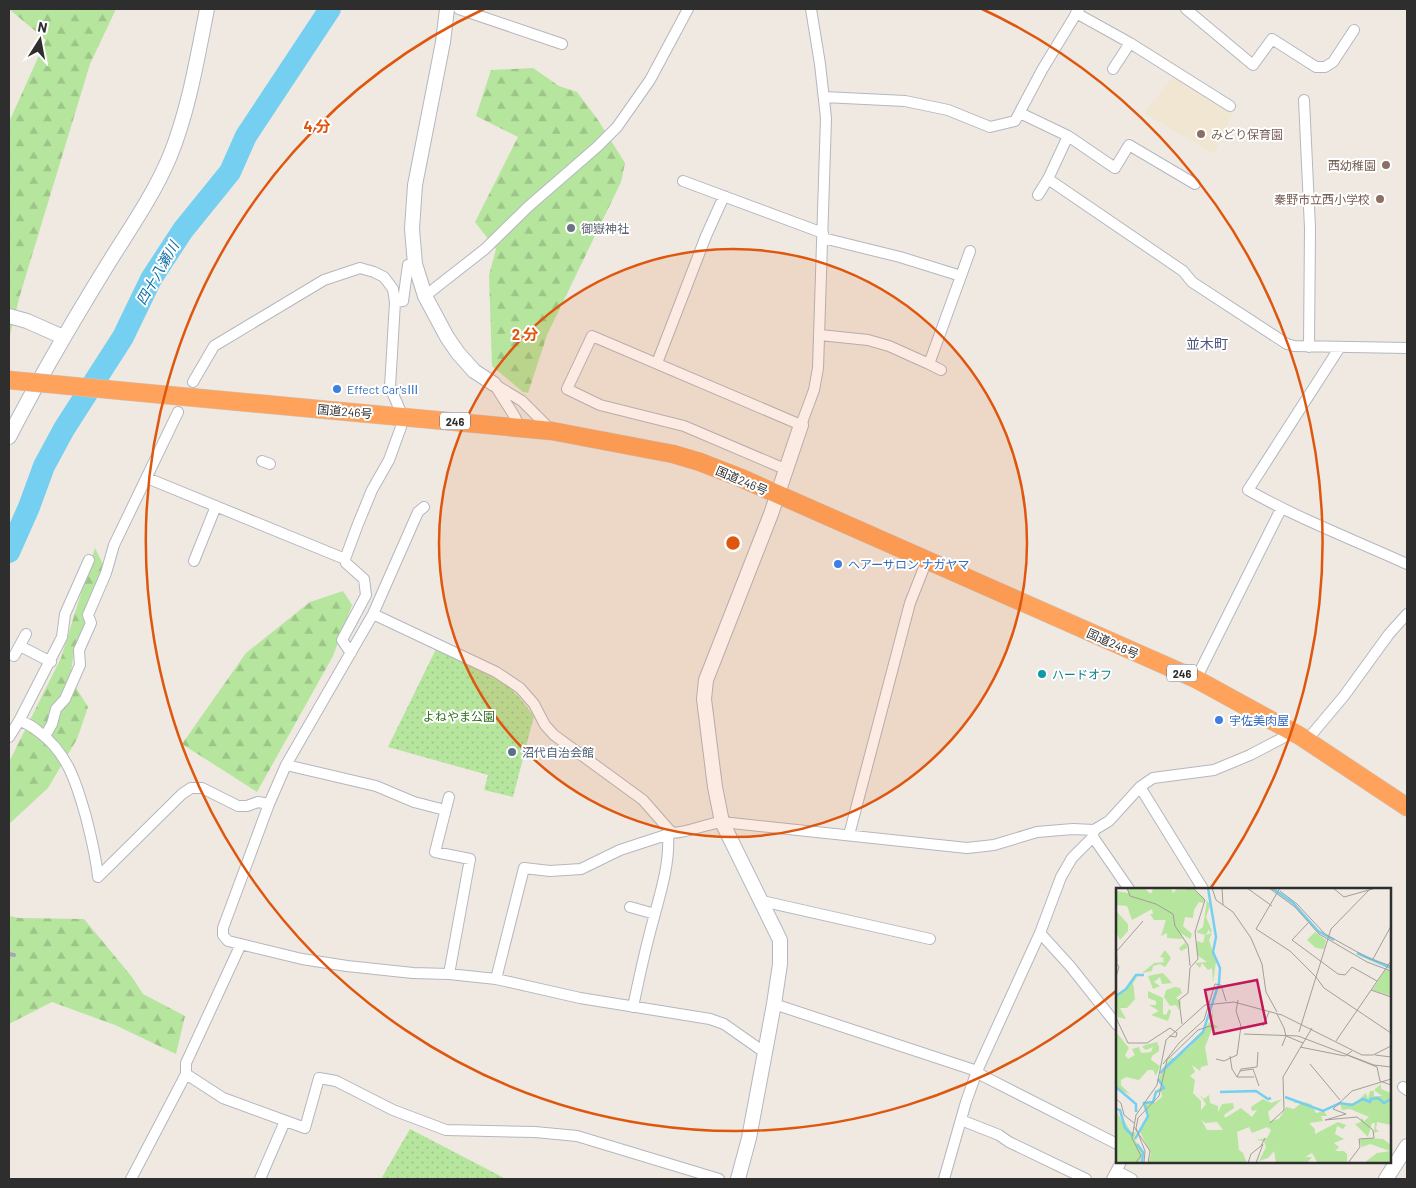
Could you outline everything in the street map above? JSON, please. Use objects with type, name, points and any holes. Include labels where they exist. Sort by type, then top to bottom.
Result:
[{"type":"highway","name":"国道246号","points":[[9,380],[519,426],[673,454],[733,475],[1196,680],[1301,736],[1407,807]]},
{"type":"street","points":[[9,437],[63,337],[150,196],[169,157],[192,86],[206,9]]},
{"type":"street","points":[[448,9],[415,185],[412,229],[415,264],[425,296],[458,353],[474,371],[522,401],[552,431]]},
{"type":"street","points":[[459,9],[562,44]]},
{"type":"street","points":[[425,296],[485,248],[617,127],[650,80],[688,9]]},
{"type":"street","points":[[738,1179],[749,1138],[774,1004],[780,964],[780,940],[722,822],[715,787],[704,698],[706,680],[777,495],[814,390],[818,368],[826,118],[811,9]]},
{"type":"street","points":[[1186,9],[1253,65],[1272,39],[1316,67],[1325,67],[1333,62],[1354,30]]},
{"type":"street","points":[[824,96],[905,101],[948,110],[990,127],[1015,121],[1042,70],[1077,11],[1230,106]]},
{"type":"street","points":[[1113,69],[1130,43]]},
{"type":"street","points":[[1304,100],[1310,228],[1309,346]]},
{"type":"street","points":[[1020,113],[1068,136],[1115,168],[1129,145],[1195,184]]},
{"type":"street","points":[[1038,196],[1068,136]]},
{"type":"street","points":[[1048,179],[1183,271],[1192,282],[1287,344],[1294,346],[1407,348]]},
{"type":"street","points":[[683,181],[823,235],[961,276]]},
{"type":"street","points":[[657,363],[706,236],[724,196]]},
{"type":"street","points":[[929,364],[970,251]]},
{"type":"street","points":[[395,302],[403,301],[408,265],[415,264]]},
{"type":"street","points":[[192,382],[214,346],[324,280],[360,268],[384,277],[393,289],[395,302],[390,388],[403,416],[400,431],[389,460],[372,490],[345,559]]},
{"type":"street","points":[[9,316],[27,321],[63,337]]},
{"type":"street","points":[[820,335],[868,340],[889,346],[941,370]]},
{"type":"street","points":[[785,470],[684,426],[600,404],[568,389],[592,336],[801,425]]},
{"type":"street","points":[[1340,347],[1248,490],[1280,508],[1407,564]]},
{"type":"street","points":[[494,384],[519,426]]},
{"type":"street","points":[[45,736],[52,724],[56,709],[65,699],[80,665],[79,650],[91,622],[88,615],[106,573],[114,545],[178,412]]},
{"type":"street","points":[[147,478],[345,559],[346,563],[364,579],[366,595],[342,640],[352,652]]},
{"type":"street","points":[[194,561],[216,506]]},
{"type":"street","points":[[424,507],[418,512],[373,614],[286,765],[269,804],[223,928],[223,935],[228,941],[347,966],[496,979],[550,992],[710,1019],[724,1024],[764,1052]]},
{"type":"street","points":[[1196,680],[1280,508]]},
{"type":"street","points":[[9,737],[20,721],[51,662],[62,637],[65,614],[89,560]]},
{"type":"street","points":[[849,835],[910,603],[927,560]]},
{"type":"street","points":[[373,614],[496,672],[520,688],[534,704],[546,725],[554,734],[643,800],[670,834],[662,885],[640,969],[633,1007]]},
{"type":"street","points":[[944,1179],[977,1071],[1040,933],[1061,876],[1072,858],[1140,787],[1154,778],[1214,770],[1301,736],[1344,696],[1389,634],[1407,614]]},
{"type":"street","points":[[14,656],[26,634]]},
{"type":"street","points":[[20,646],[51,662]]},
{"type":"street","points":[[20,721],[26,722],[45,736],[59,751],[72,772],[78,787],[96,857],[98,877],[182,794],[191,788],[202,788],[238,806],[247,806],[258,802],[269,804]]},
{"type":"street","points":[[286,765],[376,786],[414,802],[445,810]]},
{"type":"street","points":[[1140,787],[1202,888]]},
{"type":"street","points":[[448,797],[435,852],[470,860],[449,974]]},
{"type":"street","points":[[496,979],[524,868],[550,871],[581,869],[620,850],[712,823],[722,822],[967,848],[994,845],[1037,832],[1072,829],[1094,834],[1128,888]]},
{"type":"street","points":[[762,901],[930,939]]},
{"type":"street","points":[[630,907],[655,914]]},
{"type":"street","points":[[1040,933],[1070,966],[1116,1024]]},
{"type":"street","points":[[131,1179],[186,1074],[186,1063],[241,944]]},
{"type":"street","points":[[774,1004],[977,1071],[998,1084],[1116,1143]]},
{"type":"street","points":[[186,1074],[223,1098],[304,1128],[319,1078],[336,1081],[393,1110],[446,1130],[536,1132],[577,1136],[719,1179]]},
{"type":"street","points":[[961,1120],[999,1134],[1009,1142],[1086,1179]]},
{"type":"street","points":[[260,1179],[285,1121]]},
{"type":"street","points":[[1386,1179],[1407,1146]]},
{"type":"street","points":[[1117,1171],[1132,1179]]},
{"type":"shaded area","name":"みどり保育園","points":[[1174,76],[1233,112],[1214,154],[1144,113]]},
{"type":"green space","points":[[9,9],[116,9],[90,64],[20,295],[9,339],[9,122],[46,40]]},
{"type":"green space","points":[[533,68],[559,86],[577,92],[598,120],[625,163],[621,182],[547,335],[528,393],[523,392],[492,366],[489,275],[496,249],[475,222],[518,137],[476,116],[491,70]]},
{"type":"green space","points":[[95,548],[105,568],[74,652],[70,678],[88,707],[77,739],[48,788],[9,824],[9,762],[61,658]]},
{"type":"green space","points":[[343,591],[352,605],[333,656],[257,792],[182,744],[246,653],[310,602]]},
{"type":"green space","name":"よねやま公園","points":[[436,649],[506,684],[534,716],[513,797],[484,790],[488,775],[388,747]]},
{"type":"green space","points":[[9,916],[19,918],[84,919],[132,977],[143,994],[185,1016],[176,1054],[115,1025],[52,1002],[9,1024]]},
{"type":"green space","points":[[410,1129],[506,1179],[381,1179]]},
{"type":"waterway","name":"四十八瀬川","points":[[9,552],[29,507],[44,466],[64,429],[123,337],[151,279],[183,230],[230,172],[246,136],[330,9]]},
{"type":"railway","points":[[9,954],[14,955]]},
{"type":"place","name":"みどり保育園","points":[[1201,134]]},
{"type":"place","name":"西幼稚園","points":[[1386,165]]},
{"type":"place","name":"秦野市立西小学校","points":[[1380,199]]},
{"type":"place","name":"御嶽神社","points":[[571,228]]},
{"type":"place","name":"Effect Car'sⅢ","points":[[337,389]]},
{"type":"place","name":"ヘアーサロン ナガヤマ","points":[[838,564]]},
{"type":"place","name":"ハードオフ","points":[[1042,674]]},
{"type":"place","name":"宇佐美肉屋","points":[[1219,720]]},
{"type":"place","name":"沼代自治会館","points":[[512,752]]},
{"type":"district","name":"並木町","points":[[1207,343]]}]
